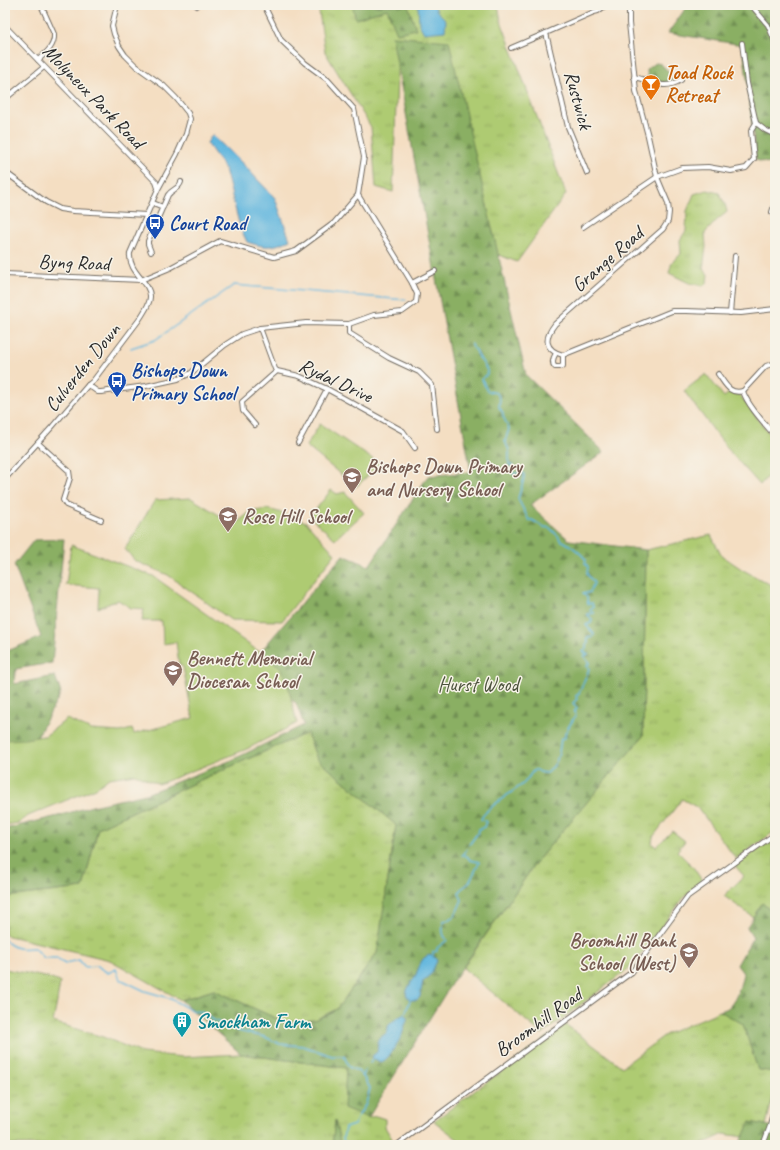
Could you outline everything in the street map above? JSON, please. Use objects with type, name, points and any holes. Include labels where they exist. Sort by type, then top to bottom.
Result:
[{"type":"street","points":[[38,60],[49,50],[54,38],[54,34],[41,5]]},
{"type":"street","points":[[5,172],[46,202],[60,208],[73,211],[147,215],[158,189],[186,134],[190,119],[188,113],[176,98],[164,86],[136,66],[125,55],[119,46],[112,26],[117,5]]},
{"type":"street","points":[[141,280],[170,268],[220,241],[274,257],[296,251],[334,223],[358,195],[364,157],[354,109],[328,80],[305,63],[281,40],[264,5]]},
{"type":"street","points":[[511,48],[598,11],[606,5]]},
{"type":"street","points":[[631,5],[629,10],[629,23],[636,91],[657,177]]},
{"type":"street","points":[[751,5],[768,25],[775,42]]},
{"type":"street","name":"Molyneux Park Road","points":[[5,26],[156,182],[158,189]]},
{"type":"street","name":"Rustwick","points":[[546,34],[568,127],[587,173]]},
{"type":"street","points":[[742,43],[747,83],[756,123],[775,135]]},
{"type":"street","points":[[5,99],[44,67]]},
{"type":"street","points":[[634,77],[663,86],[672,85],[681,80]]},
{"type":"street","points":[[583,227],[657,177],[682,168],[708,166],[731,171],[746,168],[754,159],[751,131],[756,123]]},
{"type":"street","name":"Grange Road","points":[[563,355],[563,366],[555,367],[553,365],[553,361],[556,353],[550,349],[547,339],[548,332],[554,324],[663,229],[668,221],[668,202],[657,177]]},
{"type":"street","points":[[151,252],[148,240],[170,191],[178,187],[181,182]]},
{"type":"street","points":[[88,385],[98,392],[101,392],[178,379],[190,373],[225,345],[242,334],[260,328],[306,323],[349,324],[374,315],[402,312],[416,302],[417,294],[412,283],[358,195]]},
{"type":"street","points":[[772,212],[775,202]]},
{"type":"street","points":[[153,203],[163,207]]},
{"type":"street","name":"Culverden Down","points":[[5,479],[93,381],[145,311],[150,295],[148,288],[132,266],[129,258],[131,248],[147,215]]},
{"type":"street","points":[[730,313],[735,256]]},
{"type":"street","points":[[412,283],[435,271]]},
{"type":"street","name":"Byng Road","points":[[5,274],[141,280]]},
{"type":"street","points":[[556,353],[563,355],[672,311],[740,313],[775,309]]},
{"type":"street","points":[[349,324],[349,333],[389,358],[419,372],[432,385],[437,429]]},
{"type":"street","name":"Rydal Drive","points":[[260,328],[277,371],[299,376],[327,389],[403,431],[414,448]]},
{"type":"street","points":[[718,374],[730,390],[737,392],[742,391],[766,366],[775,363]]},
{"type":"street","points":[[255,425],[243,411],[242,402],[277,371]]},
{"type":"street","points":[[298,443],[327,389]]},
{"type":"street","points":[[742,391],[775,436]]},
{"type":"street","points":[[38,444],[69,471],[70,478],[63,500],[66,505],[101,520]]},
{"type":"street","name":"Broomhill Road","points":[[397,1145],[632,972],[688,896],[775,834]]},
{"type":"street","points":[[763,1145],[775,1106]]},
{"type":"green space","points":[[318,5],[498,5],[501,21],[566,194],[517,262],[481,248],[398,45],[393,192],[376,187],[371,127],[325,52]]},
{"type":"green space","points":[[352,5],[408,5],[416,29],[397,33],[387,9],[356,19]]},
{"type":"green space","points":[[688,5],[775,5],[775,165],[756,160],[743,45],[668,33]]},
{"type":"green space","name":"Hurst Wood","points":[[392,36],[449,41],[526,375],[604,452],[530,505],[569,540],[646,550],[643,736],[537,861],[453,981],[368,1118],[344,1108],[346,1068],[241,1054],[181,1000],[214,990],[284,1022],[315,1020],[337,1009],[377,953],[396,825],[317,759],[307,733],[209,776],[98,828],[83,888],[5,897],[5,829],[92,806],[146,794],[232,760],[304,725],[296,703],[249,665],[343,555],[369,566],[428,476],[471,472]]},
{"type":"green space","points":[[656,63],[661,64],[669,72],[672,82],[663,85],[648,80],[648,68]]},
{"type":"green space","points":[[707,190],[719,193],[725,204],[727,212],[705,233],[706,247],[703,269],[708,274],[707,283],[703,286],[689,283],[669,273],[672,262],[681,254],[680,240],[686,231],[687,211],[694,194]]},
{"type":"green space","points":[[706,374],[724,397],[729,393],[735,395],[739,394],[775,441],[775,468],[760,485],[730,452],[684,391]]},
{"type":"green space","points":[[320,424],[380,464],[356,487],[306,446]]},
{"type":"green space","points":[[331,490],[337,494],[345,492],[364,513],[335,539],[310,517]]},
{"type":"green space","name":"Rose Hill School","points":[[191,498],[224,518],[239,521],[250,512],[267,509],[306,522],[335,554],[282,621],[231,620],[168,575],[135,561],[125,549],[155,500]]},
{"type":"green space","points":[[711,535],[721,555],[743,570],[775,587],[775,831],[736,859],[698,808],[682,799],[653,837],[652,843],[656,847],[672,831],[685,841],[677,851],[693,867],[703,882],[685,896],[631,967],[542,1034],[463,968],[537,861],[643,736],[646,550]]},
{"type":"green space","points":[[64,539],[52,663],[16,669],[14,684],[55,676],[61,693],[30,750],[5,742],[5,652],[41,637],[14,565],[34,540]]},
{"type":"green space","name":"Bennett Memorial Diocesan School","points":[[71,545],[153,576],[279,666],[287,681],[297,723],[247,749],[159,784],[135,774],[109,778],[96,788],[28,816],[19,823],[5,825],[5,740],[45,736],[67,719],[91,730],[120,732],[132,729],[134,734],[193,718],[183,667],[179,664],[176,642],[163,644],[162,621],[142,621],[144,609],[131,608],[118,600],[98,608],[99,588],[66,585]]},
{"type":"green space","points":[[307,733],[317,759],[396,825],[377,953],[337,1009],[315,1020],[284,1022],[214,990],[181,1000],[110,960],[5,935],[5,897],[83,888],[98,828],[209,776]]},
{"type":"green space","points":[[775,837],[775,914],[762,903],[753,917],[724,896],[744,876],[735,866]]},
{"type":"green space","points":[[762,903],[775,914],[775,1072],[758,1070],[743,1024],[720,1011],[729,1007],[738,991],[743,973],[737,965],[753,937],[747,927]]},
{"type":"green space","points":[[5,969],[45,977],[60,982],[53,1022],[103,1037],[142,1053],[183,1057],[241,1054],[347,1068],[368,1118],[376,1116],[385,1119],[385,1127],[395,1144],[5,1145]]},
{"type":"green space","points":[[720,1011],[743,1023],[758,1070],[775,1065],[775,1089],[766,1125],[750,1122],[743,1137],[724,1134],[700,1145],[465,1145],[434,1121],[565,1024],[622,1067],[665,1035]]},
{"type":"green space","points":[[335,1120],[341,1145],[332,1145]]},
{"type":"green space","points":[[750,1122],[775,1127],[775,1145],[739,1145]]},
{"type":"water","points":[[418,5],[434,5],[437,11],[446,20],[445,31],[424,33],[419,24]]},
{"type":"water","points":[[212,135],[240,161],[275,198],[290,240],[273,246],[264,246],[247,242],[240,227],[225,169],[207,143]]},
{"type":"water","points":[[430,955],[436,958],[437,961],[431,974],[423,981],[420,997],[417,1000],[410,1000],[406,995],[408,988],[423,959]]},
{"type":"water","points":[[405,1014],[407,1021],[402,1035],[393,1051],[384,1061],[380,1062],[373,1059],[372,1056],[377,1052],[379,1040],[386,1033],[388,1026]]},
{"type":"waterway","points":[[131,348],[155,340],[234,285],[406,300]]},
{"type":"waterway","points":[[469,845],[479,829],[484,827],[486,821],[481,820],[487,811],[524,783],[534,770],[546,773],[554,766],[559,753],[561,738],[565,738],[565,733],[576,716],[574,712],[577,708],[573,703],[577,699],[576,696],[580,691],[589,668],[587,666],[589,663],[584,656],[588,654],[583,652],[586,649],[586,644],[588,643],[587,638],[593,637],[594,634],[586,625],[591,623],[592,619],[587,614],[594,613],[590,609],[593,607],[592,603],[588,604],[587,597],[583,594],[590,592],[594,583],[587,574],[588,567],[585,563],[586,560],[574,548],[560,540],[550,528],[544,527],[532,520],[529,520],[518,499],[524,474],[522,472],[513,474],[512,465],[509,465],[509,450],[505,441],[509,429],[499,407],[500,399],[497,393],[487,391],[482,379],[487,374],[487,370],[471,344]]},
{"type":"waterway","points":[[433,956],[433,952],[437,951],[437,948],[447,940],[443,933],[443,921],[451,919],[456,914],[462,900],[459,893],[460,890],[469,883],[479,863],[470,860],[467,856],[462,855],[467,849]]},
{"type":"waterway","points":[[5,940],[12,946],[18,948],[35,948],[44,958],[56,958],[65,963],[79,960],[85,967],[97,966],[108,973],[116,969],[120,979],[145,991],[169,998],[191,1010],[201,1012],[215,1021],[238,1031],[265,1037],[280,1044],[303,1046],[332,1056],[344,1056],[349,1067],[359,1072],[370,1088],[366,1104],[354,1125],[345,1128],[343,1138],[345,1145]]},
{"type":"waterway","points":[[405,1014],[410,1000]]},
{"type":"waterway","points":[[370,1063],[373,1059]]},
{"type":"waterway","points":[[363,1076],[365,1070]]},
{"type":"place","name":"Toad Rock Retreat","points":[[651,101]]},
{"type":"place","name":"Court Road","points":[[155,240]]},
{"type":"place","name":"Bishops Down Primary School","points":[[117,398]]},
{"type":"place","name":"Bishops Down Primary and Nursery School","points":[[352,494]]},
{"type":"place","name":"Rose Hill School","points":[[228,533]]},
{"type":"place","name":"Bennett Memorial Diocesan School","points":[[173,687]]},
{"type":"place","name":"Broomhill Bank School (West)","points":[[689,969]]},
{"type":"place","name":"Smockham Farm","points":[[182,1038]]}]
